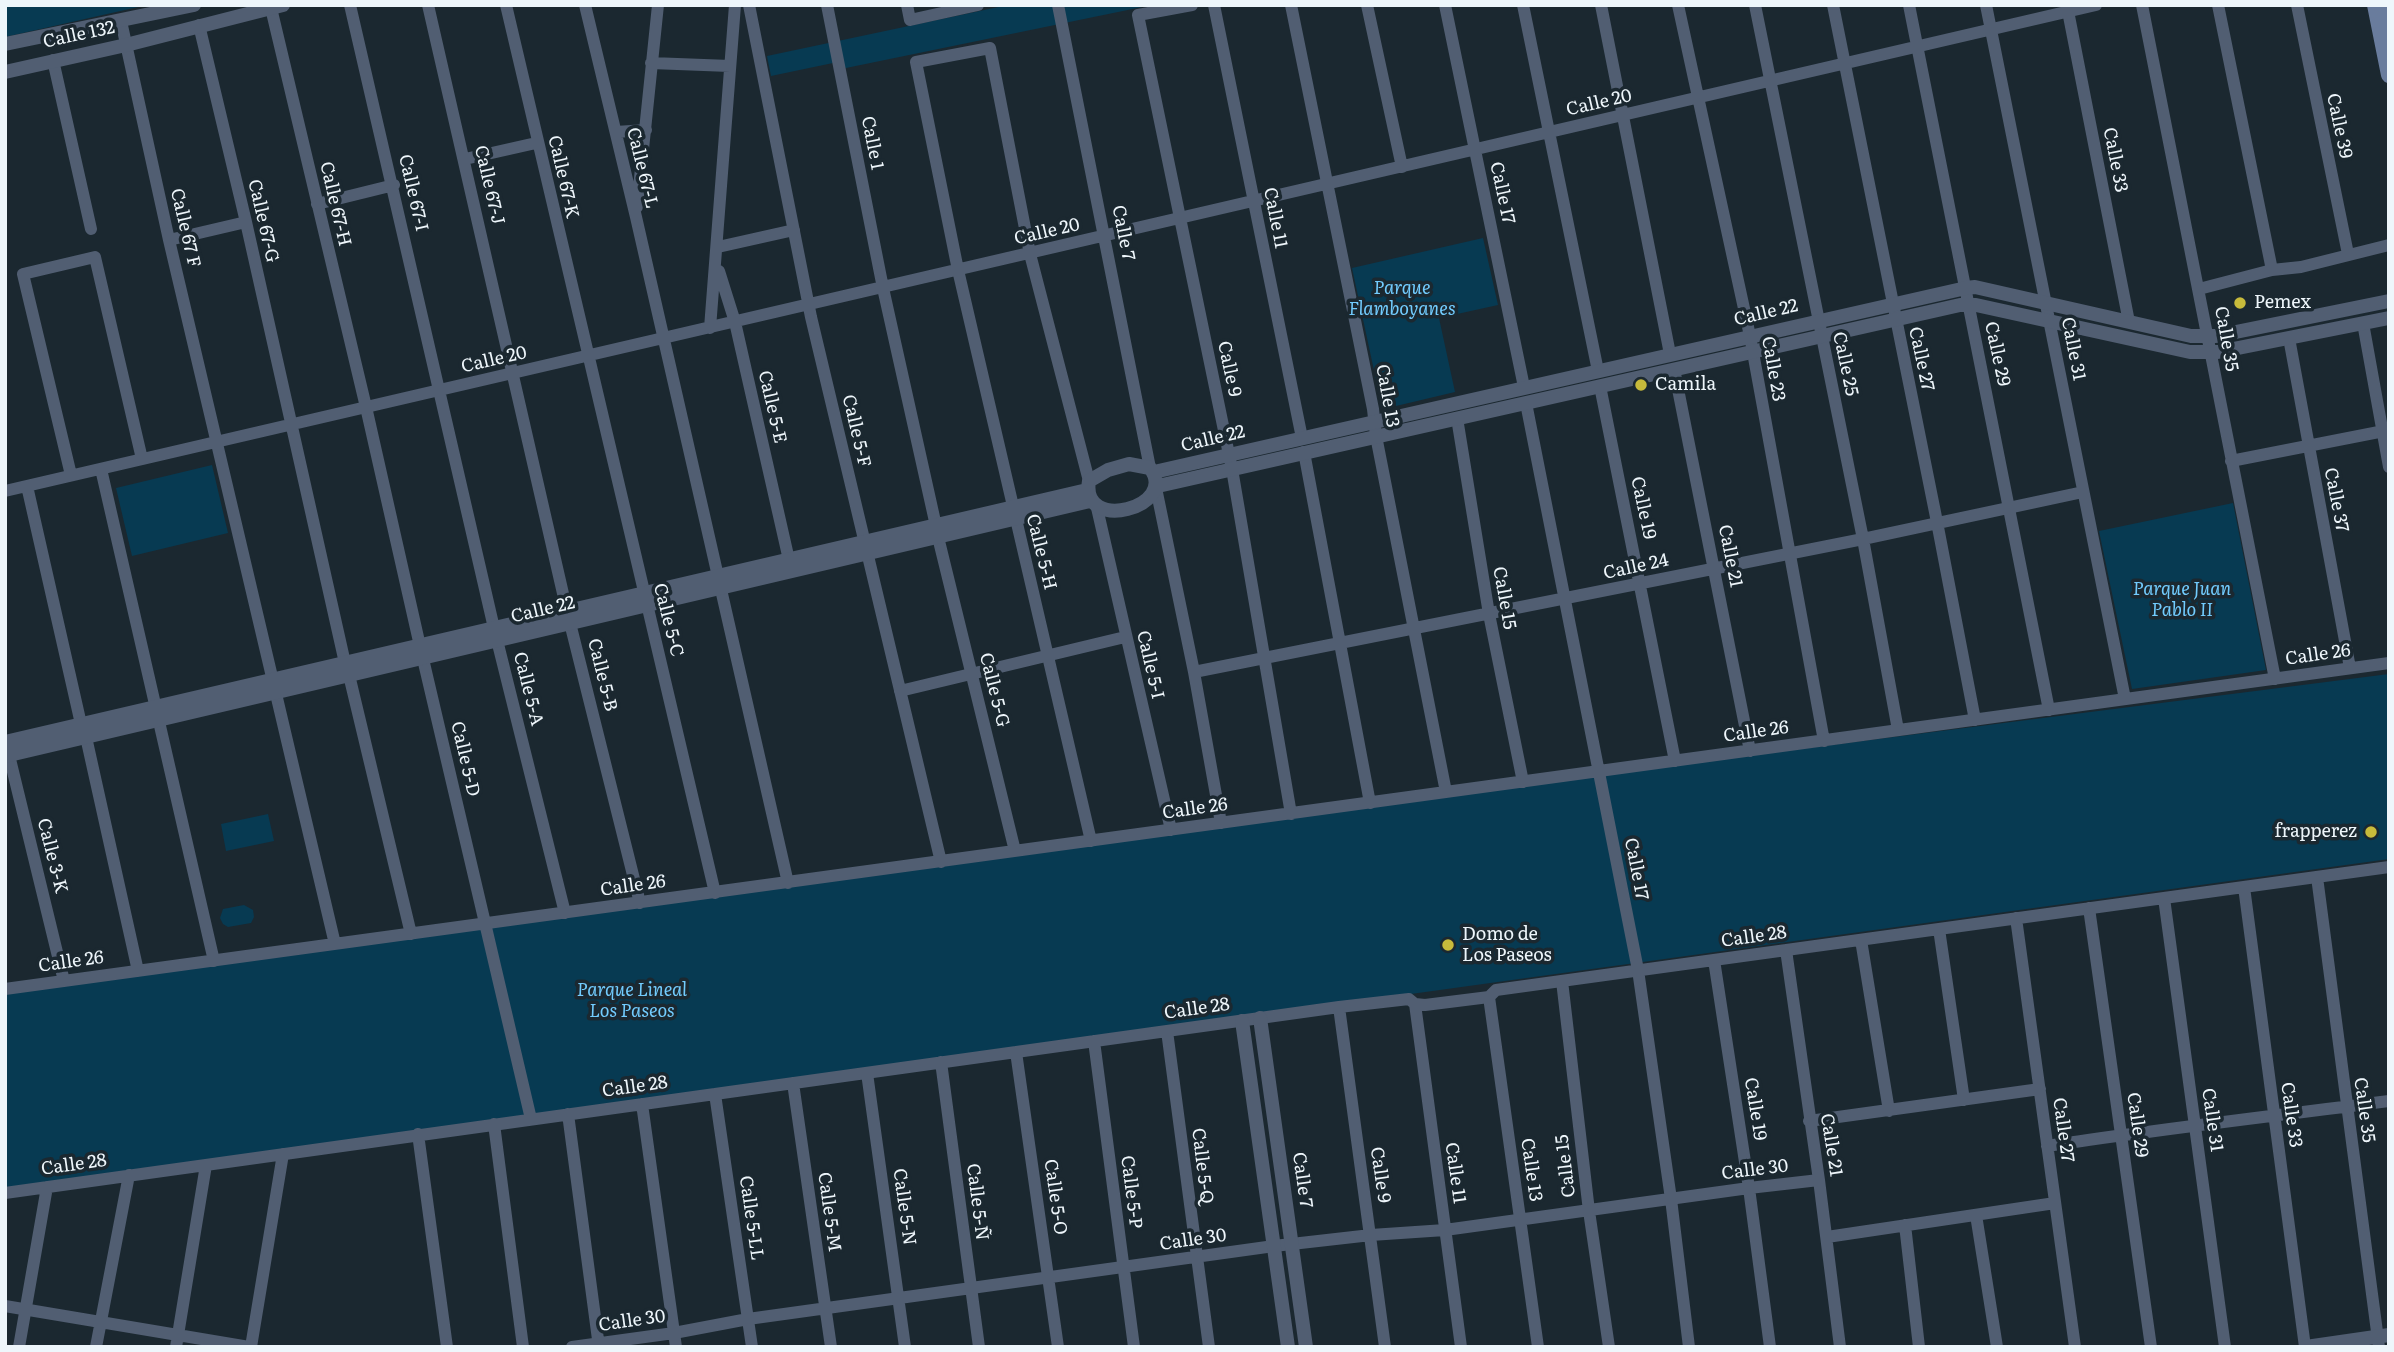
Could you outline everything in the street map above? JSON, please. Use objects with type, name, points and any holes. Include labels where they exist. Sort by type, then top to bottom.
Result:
[{"type":"main road","points":[[2375,5],[2389,75]]},
{"type":"main road","points":[[2386,5],[2389,17]]},
{"type":"street","name":"Calle 132","points":[[5,44],[194,5]]},
{"type":"street","name":"Calle 67-I","points":[[350,5],[440,390]]},
{"type":"street","name":"Calle 67-J","points":[[428,5],[514,373]]},
{"type":"street","name":"Calle 67-K","points":[[506,5],[587,356]]},
{"type":"street","name":"Calle 67-L","points":[[585,5],[664,338]]},
{"type":"street","points":[[636,217],[657,5]]},
{"type":"street","name":"Calle 5-E","points":[[710,328],[735,5]]},
{"type":"street","name":"Calle 5-F","points":[[748,5],[809,305],[941,862]]},
{"type":"street","name":"Calle 1","points":[[827,5],[883,288]]},
{"type":"street","points":[[907,5],[910,20],[978,5]]},
{"type":"street","name":"Calle 7","points":[[1058,5],[1194,672],[1220,823]]},
{"type":"street","name":"Calle 9","points":[[1192,5],[1138,15],[1230,462],[1292,814]]},
{"type":"street","name":"Calle 11","points":[[1214,5],[1303,445],[1370,803]]},
{"type":"street","name":"Calle 13","points":[[1291,5],[1446,792]]},
{"type":"street","points":[[1367,5],[1402,167]]},
{"type":"street","name":"Calle 17","points":[[1445,5],[1524,387]]},
{"type":"street","points":[[1524,5],[1598,370]]},
{"type":"street","points":[[1601,5],[1670,354]]},
{"type":"street","name":"Calle 23","points":[[1678,5],[1750,336],[1824,741]]},
{"type":"street","name":"Calle 25","points":[[1755,5],[1863,539],[1898,730]]},
{"type":"street","name":"Calle 27","points":[[1833,5],[1975,720]]},
{"type":"street","name":"Calle 29","points":[[1909,5],[2049,710]]},
{"type":"street","name":"Calle 31","points":[[1986,5],[2124,699]]},
{"type":"street","name":"Calle 20","points":[[5,491],[1844,65],[1991,30],[2068,8],[2096,5]]},
{"type":"street","name":"Calle 35","points":[[2142,5],[2275,678]]},
{"type":"street","points":[[2218,5],[2272,270]]},
{"type":"street","name":"Calle 39","points":[[2297,5],[2348,254]]},
{"type":"street","name":"Calle 132","points":[[5,72],[277,7]]},
{"type":"street","name":"Calle 67-H","points":[[277,7],[317,204],[366,407]]},
{"type":"street","name":"Calle 33","points":[[2068,8],[2129,322]]},
{"type":"street","name":"Calle 67 F","points":[[121,21],[169,240],[218,442]]},
{"type":"street","name":"Calle 67-G","points":[[199,25],[292,424]]},
{"type":"street","name":"Calle 5-I","points":[[916,62],[990,48],[1030,254],[1171,830]]},
{"type":"street","points":[[53,60],[91,229]]},
{"type":"street","name":"Calle 5-H","points":[[916,62],[958,270],[1091,841]]},
{"type":"street","points":[[652,63],[730,66]]},
{"type":"street","points":[[616,132],[646,130]]},
{"type":"street","points":[[465,159],[537,143]]},
{"type":"street","points":[[317,204],[394,185]]},
{"type":"street","points":[[169,240],[246,222]]},
{"type":"street","points":[[718,247],[794,230]]},
{"type":"street","points":[[2199,289],[2389,245]]},
{"type":"street","points":[[71,475],[23,274],[94,257],[142,459]]},
{"type":"street","name":"Calle 5-E","points":[[716,264],[735,322],[789,560]]},
{"type":"street","name":"Calle 22","points":[[1155,478],[1374,429],[1524,387],[1966,288],[1975,287],[2191,336],[2207,336],[2389,301]]},
{"type":"street","name":"Calle 5-G","points":[[883,288],[937,531],[1015,851]]},
{"type":"street","name":"Calle 22","points":[[1374,429],[1457,418],[1895,319],[1969,305],[2190,352],[2210,352],[2389,318]]},
{"type":"street","points":[[2363,323],[2385,430],[2389,467]]},
{"type":"street","points":[[664,338],[788,883]]},
{"type":"street","name":"Calle 37","points":[[2289,338],[2350,668]]},
{"type":"street","name":"Calle 5-C","points":[[587,356],[715,893]]},
{"type":"street","name":"Calle 21","points":[[1674,369],[1750,751]]},
{"type":"street","name":"Calle 5-B","points":[[514,373],[569,617],[640,903]]},
{"type":"street","name":"Calle 19","points":[[1600,386],[1675,761]]},
{"type":"street","name":"Calle 5-A","points":[[440,390],[496,634],[565,913]]},
{"type":"street","name":"Calle 17","points":[[1526,403],[1638,970],[1689,1347]]},
{"type":"street","name":"Calle 5-D","points":[[366,407],[531,1119]]},
{"type":"street","name":"Calle 15","points":[[1457,418],[1489,614],[1523,782]]},
{"type":"street","points":[[292,424],[347,669],[411,934]]},
{"type":"street","points":[[2231,461],[2385,430]]},
{"type":"street","points":[[218,442],[335,944]]},
{"type":"street","points":[[1139,464],[1155,478],[1142,503],[1130,508],[1119,510],[1091,495],[1117,467],[1139,464]]},
{"type":"street","points":[[101,469],[214,961]]},
{"type":"street","points":[[27,486],[138,971]]},
{"type":"street","name":"Calle 24","points":[[1194,672],[1565,600],[2083,492]]},
{"type":"street","name":"Calle 22","points":[[6,747],[1091,495]]},
{"type":"street","name":"Calle 22","points":[[718,582],[789,560],[866,548]]},
{"type":"street","points":[[900,691],[1125,637]]},
{"type":"street","name":"Calle 26","points":[[5,989],[2389,663]]},
{"type":"street","name":"Calle 3-K","points":[[6,747],[64,981]]},
{"type":"street","name":"Calle 28","points":[[5,1193],[1339,1007],[1409,999],[1415,1004],[1425,1006],[1489,998],[1496,990],[2389,867]]},
{"type":"street","name":"Calle 35","points":[[2317,877],[2346,1107],[2381,1340]]},
{"type":"street","name":"Calle 33","points":[[2244,887],[2306,1347]]},
{"type":"street","name":"Calle 31","points":[[2164,898],[2225,1347]]},
{"type":"street","name":"Calle 29","points":[[2089,908],[2151,1347]]},
{"type":"street","name":"Calle 27","points":[[2015,918],[2075,1347]]},
{"type":"street","points":[[1940,929],[1964,1100]]},
{"type":"street","points":[[1861,940],[1889,1111]]},
{"type":"street","name":"Calle 21","points":[[1786,950],[1840,1347]]},
{"type":"street","name":"Calle 19","points":[[1714,960],[1770,1347]]},
{"type":"street","name":"Calle 15","points":[[1562,981],[1589,1211],[1609,1347]]},
{"type":"street","name":"Calle 13","points":[[1489,998],[1538,1347]]},
{"type":"street","name":"Calle 11","points":[[1415,1004],[1461,1347]]},
{"type":"street","name":"Calle 9","points":[[1339,1007],[1385,1347]]},
{"type":"street","name":"Calle 7","points":[[1260,1018],[1306,1347]]},
{"type":"street","name":"Calle 7","points":[[1242,1021],[1288,1347]]},
{"type":"street","name":"Calle 5-Q","points":[[1167,1031],[1209,1347]]},
{"type":"street","name":"Calle 5-P","points":[[1094,1041],[1134,1347]]},
{"type":"street","name":"Calle 5-O","points":[[1016,1052],[1058,1347]]},
{"type":"street","name":"Calle 5-Ñ","points":[[942,1062],[979,1347]]},
{"type":"street","name":"Calle 5-N","points":[[867,1073],[905,1347]]},
{"type":"street","name":"Calle 5-M","points":[[793,1083],[831,1347]]},
{"type":"street","points":[[1809,1121],[2040,1090]]},
{"type":"street","name":"Calle 5-LL","points":[[715,1094],[752,1347]]},
{"type":"street","points":[[2047,1146],[2195,1124],[2274,1117],[2389,1101]]},
{"type":"street","points":[[642,1104],[676,1347]]},
{"type":"street","points":[[568,1114],[599,1345]]},
{"type":"street","points":[[494,1124],[523,1347]]},
{"type":"street","points":[[418,1134],[447,1347]]},
{"type":"street","points":[[5,1306],[100,1322],[177,1341],[250,1347],[283,1154]]},
{"type":"street","points":[[177,1341],[205,1165]]},
{"type":"street","points":[[96,1347],[129,1175]]},
{"type":"street","name":"Calle 30","points":[[572,1347],[599,1345],[748,1319],[1274,1246],[1445,1230],[1819,1180]]},
{"type":"street","points":[[19,1347],[47,1187]]},
{"type":"street","points":[[1827,1237],[2055,1203]]},
{"type":"street","points":[[1976,1215],[1997,1347]]},
{"type":"street","points":[[1905,1225],[1919,1347]]},
{"type":"street","points":[[2306,1347],[2381,1340]]},
{"type":"green space","points":[[5,5],[147,5],[5,37]]},
{"type":"green space","points":[[1008,5],[1152,5],[846,68],[833,63],[771,76],[767,56]]},
{"type":"green space","name":"Parque Flamboyanes","points":[[1483,238],[1498,305],[1439,318],[1455,392],[1396,406],[1392,387],[1378,389],[1352,268]]},
{"type":"green space","points":[[212,465],[228,533],[132,556],[116,488]]},
{"type":"green space","name":"Parque Juan Pablo II","points":[[2233,503],[2266,670],[2132,689],[2099,531]]},
{"type":"green space","name":"Parque Lineal Los Paseos","points":[[2389,674],[2389,859],[5,1188],[5,994],[1603,774]]},
{"type":"green space","points":[[268,814],[274,841],[226,851],[221,824]]},
{"type":"green space","points":[[244,905],[253,910],[251,923],[228,927],[223,924],[220,918],[223,909]]},
{"type":"place","name":"Pemex","points":[[2240,303]]},
{"type":"place","name":"Camila","points":[[1641,385]]},
{"type":"place","name":"frapperez","points":[[2371,832]]},
{"type":"place","name":"Domo de Los Paseos","points":[[1448,945]]}]
